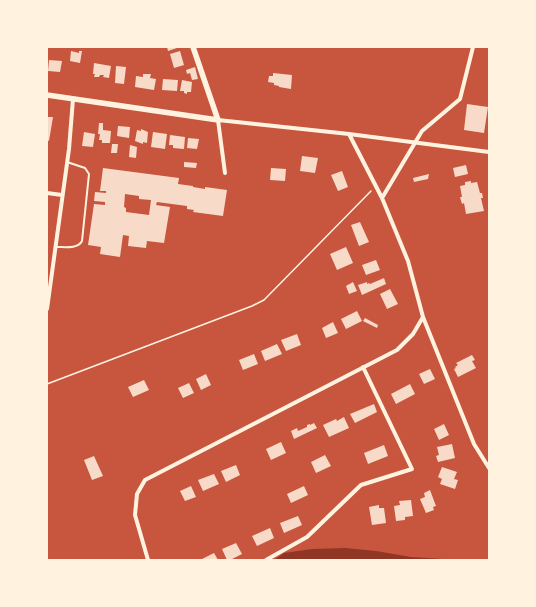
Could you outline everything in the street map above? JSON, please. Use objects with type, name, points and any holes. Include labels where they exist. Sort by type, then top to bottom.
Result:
[{"type":"street","points":[[193,47],[218,120],[225,173]]},
{"type":"street","points":[[382,198],[422,131],[460,99],[473,47]]},
{"type":"street","points":[[47,95],[218,120],[349,134],[489,152]]},
{"type":"street","points":[[47,309],[67,162],[72,99]]},
{"type":"street","points":[[349,134],[382,198],[408,260],[423,317],[474,444],[489,468]]},
{"type":"street","points":[[47,193],[62,195]]},
{"type":"street","points":[[148,560],[135,515],[137,494],[145,480],[397,350],[413,334],[423,317]]},
{"type":"street","points":[[266,560],[307,537],[360,485],[412,469],[363,367]]},
{"type":"lane","points":[[55,247],[76,246],[80,244],[82,240],[89,174],[85,168],[67,162]]},
{"type":"path","points":[[47,384],[252,306],[264,300],[368,192],[377,188]]},
{"type":"shaded area","points":[[345,548],[376,551],[411,557],[459,560],[274,560],[284,553],[312,549]]},
{"type":"building","points":[[167,47],[180,47],[168,51]]},
{"type":"building","points":[[71,51],[79,53],[79,51],[82,51],[80,63],[70,61]]},
{"type":"building","points":[[180,51],[184,65],[174,68],[170,54]]},
{"type":"building","points":[[49,60],[62,61],[60,72],[48,71]]},
{"type":"building","points":[[94,63],[111,66],[109,78],[103,77],[104,75],[94,77]]},
{"type":"building","points":[[116,66],[126,67],[124,84],[115,83]]},
{"type":"building","points":[[195,67],[198,79],[192,80],[190,73],[187,74],[186,70]]},
{"type":"building","points":[[273,73],[292,75],[291,89],[279,87],[274,85],[274,83],[268,82],[269,76],[273,76]]},
{"type":"building","points":[[143,74],[151,74],[150,78],[156,79],[154,90],[135,87],[136,76],[143,77]]},
{"type":"building","points":[[163,79],[178,80],[177,91],[162,90]]},
{"type":"building","points":[[182,80],[192,82],[191,92],[187,92],[187,94],[184,93],[184,91],[180,91]]},
{"type":"building","points":[[467,104],[488,107],[484,133],[464,130]]},
{"type":"building","points":[[47,117],[53,117],[49,141],[47,140]]},
{"type":"building","points":[[99,123],[103,123],[103,130],[111,131],[110,143],[102,143],[102,140],[99,140]]},
{"type":"building","points":[[118,126],[130,127],[129,138],[117,136]]},
{"type":"building","points":[[141,129],[148,132],[147,143],[143,142],[143,144],[135,141],[137,130],[141,131]]},
{"type":"building","points":[[84,132],[95,134],[93,147],[82,146]]},
{"type":"building","points":[[153,132],[167,134],[165,149],[151,147]]},
{"type":"building","points":[[170,135],[185,137],[184,149],[173,148],[173,145],[169,145]]},
{"type":"building","points":[[188,138],[199,139],[197,149],[187,148]]},
{"type":"building","points":[[112,144],[118,144],[117,153],[111,153]]},
{"type":"building","points":[[130,145],[137,147],[136,158],[129,157]]},
{"type":"building","points":[[302,156],[318,158],[315,173],[300,171]]},
{"type":"building","points":[[184,162],[197,163],[196,168],[184,167]]},
{"type":"building","points":[[466,165],[468,174],[455,177],[453,168]]},
{"type":"building","points":[[103,168],[179,178],[178,184],[205,189],[205,187],[227,190],[223,216],[193,212],[194,210],[187,209],[187,206],[157,202],[156,205],[170,207],[164,243],[147,241],[146,248],[128,246],[129,236],[123,235],[120,257],[100,254],[101,247],[88,245],[94,204],[105,205],[105,202],[94,201],[95,192],[106,193],[106,191],[100,191]],"holes":[[[125,194],[139,196],[139,199],[151,200],[149,215],[126,212],[126,208],[124,207]]]},
{"type":"building","points":[[271,168],[286,169],[285,181],[270,180]]},
{"type":"building","points":[[342,171],[348,187],[338,191],[331,175]]},
{"type":"building","points":[[429,174],[428,179],[414,182],[413,178]]},
{"type":"building","points":[[471,181],[471,183],[477,182],[480,193],[482,193],[483,198],[481,198],[484,211],[466,214],[464,203],[462,204],[460,197],[462,197],[460,186],[465,185],[465,182]]},
{"type":"building","points":[[360,222],[369,242],[359,246],[351,225]]},
{"type":"building","points":[[346,247],[353,263],[337,270],[330,254]]},
{"type":"building","points":[[376,260],[380,270],[366,275],[362,265]]},
{"type":"building","points":[[384,278],[386,284],[362,295],[358,285],[367,282],[367,284],[370,284]]},
{"type":"building","points":[[353,282],[357,291],[349,294],[346,286]]},
{"type":"building","points":[[390,289],[398,304],[387,309],[380,294]]},
{"type":"building","points":[[357,311],[362,321],[346,329],[341,319]]},
{"type":"building","points":[[365,318],[378,325],[377,328],[363,321]]},
{"type":"building","points":[[333,322],[338,333],[326,338],[322,328]]},
{"type":"building","points":[[297,334],[301,345],[286,351],[281,340]]},
{"type":"building","points":[[277,344],[282,354],[265,361],[261,351]]},
{"type":"building","points":[[254,354],[258,364],[243,370],[239,360]]},
{"type":"building","points":[[472,355],[475,360],[472,361],[476,368],[458,377],[454,369],[458,365],[456,363]]},
{"type":"building","points":[[430,369],[435,379],[424,384],[419,374]]},
{"type":"building","points":[[206,374],[211,385],[201,390],[196,379]]},
{"type":"building","points":[[144,380],[149,390],[133,397],[128,387]]},
{"type":"building","points":[[189,383],[194,393],[183,398],[178,388]]},
{"type":"building","points":[[410,384],[415,394],[396,404],[391,394]]},
{"type":"building","points":[[374,404],[377,412],[355,423],[350,414]]},
{"type":"building","points":[[344,417],[349,428],[329,437],[323,425],[336,419],[337,421]]},
{"type":"building","points":[[314,423],[317,428],[294,439],[291,431],[297,428],[298,431],[307,427],[307,425]]},
{"type":"building","points":[[444,424],[449,435],[439,440],[434,429]]},
{"type":"building","points":[[281,442],[286,453],[271,460],[266,449]]},
{"type":"building","points":[[452,444],[455,458],[438,462],[436,456],[439,455],[437,447]]},
{"type":"building","points":[[384,445],[388,456],[368,464],[364,453]]},
{"type":"building","points":[[325,455],[331,466],[316,473],[311,462]]},
{"type":"building","points":[[94,456],[103,476],[92,480],[84,460]]},
{"type":"building","points":[[236,465],[240,475],[226,482],[221,471]]},
{"type":"building","points":[[442,467],[457,472],[454,479],[458,480],[455,489],[440,484],[442,479],[438,477]]},
{"type":"building","points":[[214,474],[219,484],[203,491],[198,480]]},
{"type":"building","points":[[191,486],[196,497],[185,501],[180,491]]},
{"type":"building","points":[[304,486],[308,495],[291,503],[287,494]]},
{"type":"building","points":[[430,490],[436,506],[433,507],[434,510],[426,513],[420,499],[425,497],[424,493]]},
{"type":"building","points":[[411,500],[413,516],[405,517],[405,520],[396,521],[394,506],[400,505],[399,501]]},
{"type":"building","points":[[379,505],[379,508],[384,508],[386,523],[372,525],[369,507]]},
{"type":"building","points":[[298,516],[302,525],[284,533],[280,523]]},
{"type":"building","points":[[270,528],[274,538],[257,546],[252,536]]},
{"type":"building","points":[[236,543],[242,554],[227,560],[222,549]]},
{"type":"building","points":[[214,553],[218,560],[200,560]]}]
